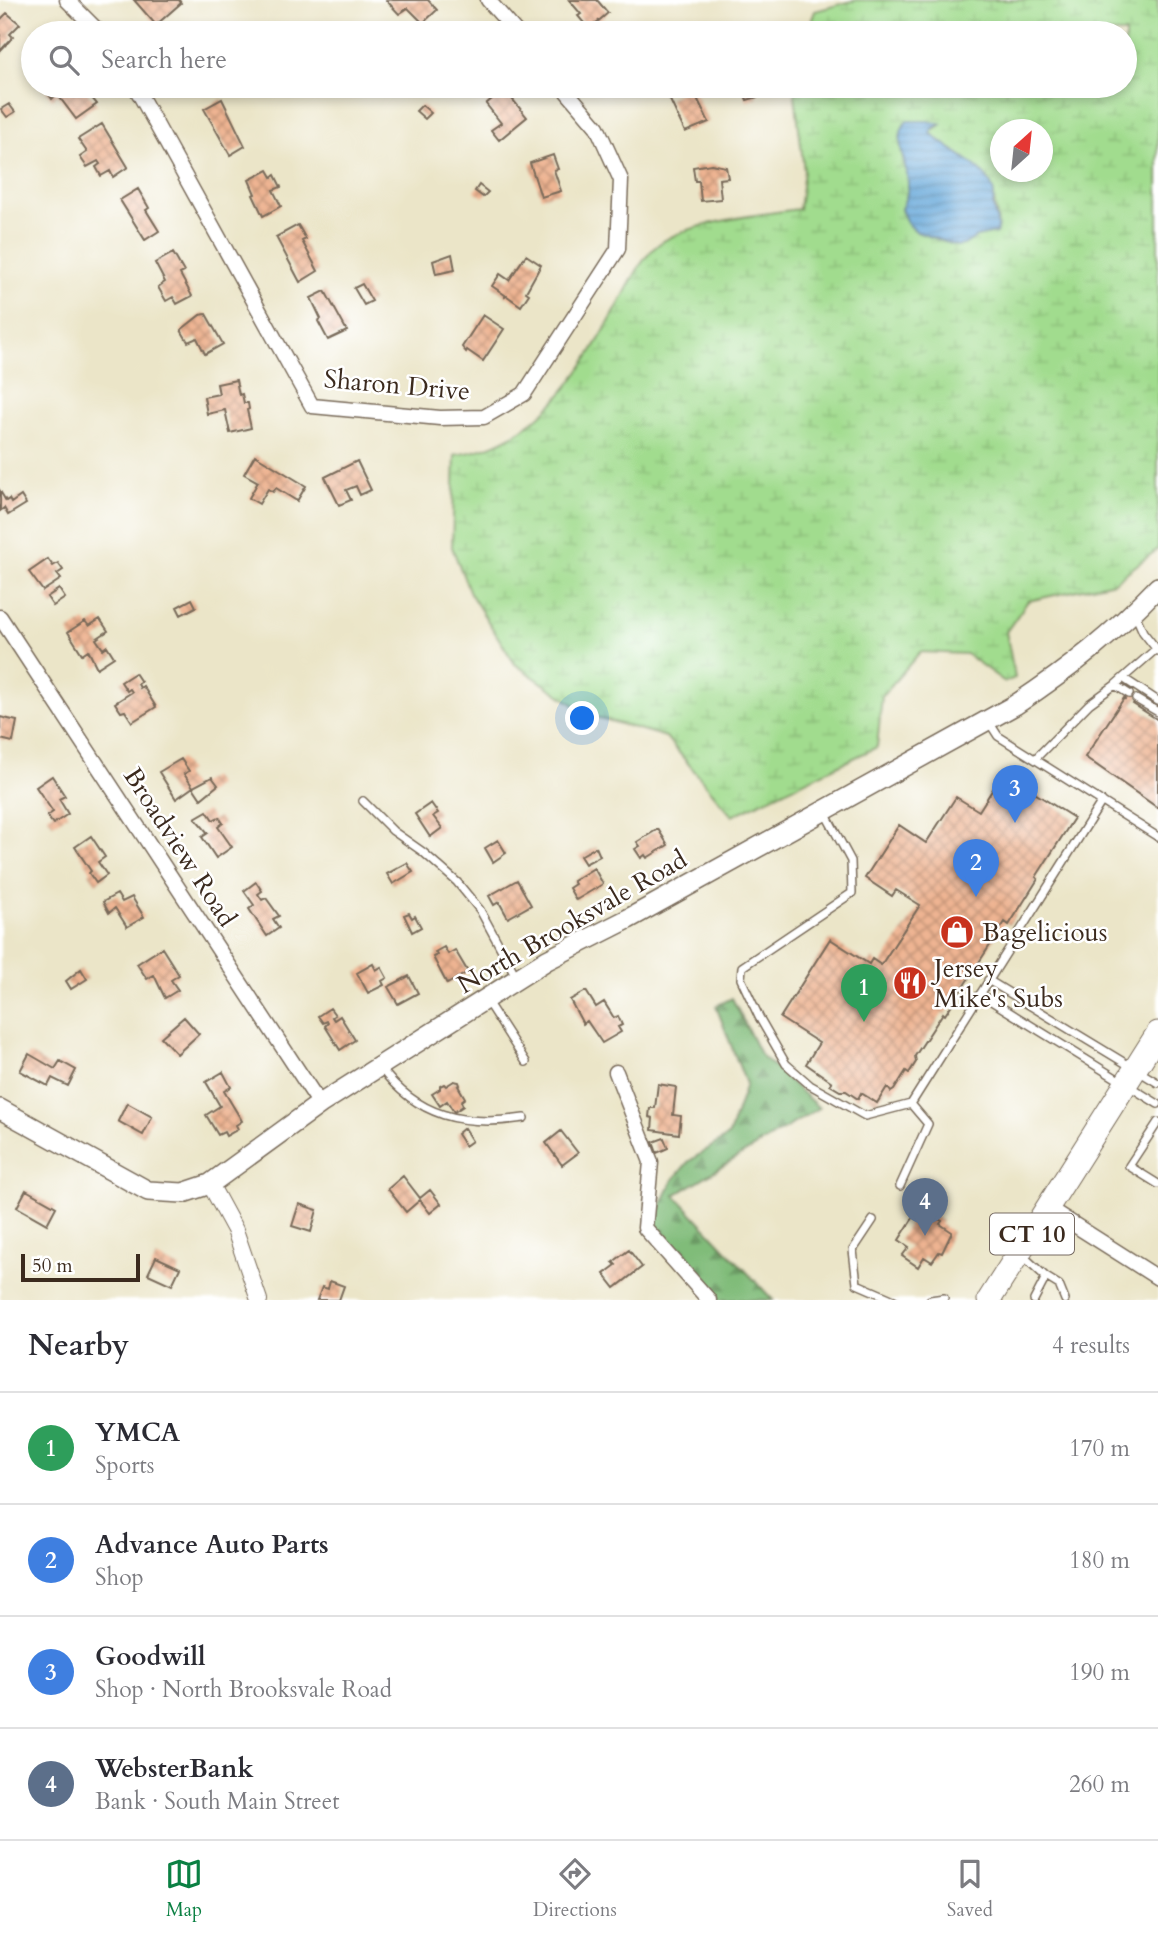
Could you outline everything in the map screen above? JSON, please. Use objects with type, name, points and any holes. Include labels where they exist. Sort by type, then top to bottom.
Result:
[{"type":"highway","name":"CT 10","points":[[989,1300],[1158,1033]]},
{"type":"main road","name":"North Brooksvale Road","points":[[0,1109],[148,1191],[183,1193],[210,1184],[320,1104],[547,960],[628,919],[988,721],[1065,672],[1102,642],[1158,587]]},
{"type":"street","points":[[67,0],[88,21]]},
{"type":"street","points":[[488,0],[506,21]]},
{"type":"street","name":"Sharon Drive","points":[[142,98],[312,407],[440,418],[484,416],[524,394],[618,249],[621,180],[597,127],[572,98]]},
{"type":"street","name":"Broadview Road","points":[[0,617],[320,1104]]},
{"type":"street","points":[[616,1072],[651,1162],[645,1228],[709,1300]]},
{"type":"street","points":[[210,1184],[235,1230],[259,1300]]},
{"type":"street","points":[[1048,1208],[1158,1278]]},
{"type":"lane","points":[[1036,758],[1088,705],[1157,650],[1143,632],[1134,612]]},
{"type":"lane","points":[[1123,678],[1158,701]]},
{"type":"lane","points":[[1115,685],[1158,712]]},
{"type":"lane","points":[[988,721],[998,736],[1158,836]]},
{"type":"lane","points":[[363,801],[393,831],[423,852],[457,882],[480,910],[517,979]]},
{"type":"lane","points":[[823,810],[851,861],[852,893],[742,968],[741,979],[786,1064],[810,1085],[865,1116],[911,1104],[1102,801]]},
{"type":"lane","points":[[988,980],[1130,1078],[1158,1104]]},
{"type":"lane","points":[[980,994],[1130,1078],[1158,1083]]},
{"type":"lane","points":[[485,999],[526,1062]]},
{"type":"lane","points":[[379,1066],[393,1084],[427,1110],[442,1115],[483,1119],[524,1118]]},
{"type":"lane","points":[[900,1186],[928,1124],[911,1104]]},
{"type":"lane","points":[[1158,1122],[1129,1166],[1158,1184]]},
{"type":"lane","points":[[873,1220],[853,1250],[857,1284],[894,1300]]},
{"type":"lane","points":[[1020,1253],[1059,1285],[1065,1300]]},
{"type":"lane","points":[[1034,1300],[1046,1277]]},
{"type":"lane","points":[[930,1300],[944,1298]]},
{"type":"green space","points":[[856,0],[1158,0],[1158,549],[1114,582],[1028,601],[1006,632],[1015,678],[1005,682],[966,654],[920,652],[882,696],[877,747],[732,816],[666,737],[589,715],[515,664],[470,593],[452,547],[455,455],[485,448],[511,437],[534,421],[554,402],[589,356],[640,265],[659,244],[672,236],[707,225],[746,216],[799,209],[804,171],[795,98],[1137,98],[1137,21],[811,21],[815,11]],"holes":[[[908,121],[928,121],[940,125],[930,132],[994,194],[998,224],[996,233],[975,237],[964,245],[917,232],[901,209],[908,186],[900,142],[903,127]]]},
{"type":"green space","points":[[732,998],[760,1054],[819,1108],[675,1195],[773,1300],[716,1300],[655,1229],[662,1203],[673,1180],[688,1162],[729,1135],[746,1084],[716,1006]]},
{"type":"water","points":[[907,121],[941,124],[930,132],[986,176],[994,195],[996,233],[976,237],[957,246],[917,232],[907,223],[901,209],[908,186],[900,142]]},
{"type":"building","points":[[134,0],[179,0],[181,3],[161,21],[152,21]]},
{"type":"building","points":[[386,0],[428,0],[437,10],[425,21],[421,21],[408,8],[399,14]]},
{"type":"building","points":[[569,0],[597,0],[608,13],[598,21],[582,21],[578,16],[581,14]]},
{"type":"building","points":[[7,13],[20,24],[10,34],[13,37],[0,51],[0,20]]},
{"type":"building","points":[[60,98],[92,98],[97,104],[76,119]]},
{"type":"building","points":[[493,98],[511,98],[527,117],[499,140],[491,130],[501,123],[486,104]]},
{"type":"building","points":[[669,98],[697,98],[709,122],[685,132]]},
{"type":"building","points":[[222,99],[245,146],[230,155],[204,109]]},
{"type":"building","points":[[9,104],[15,112],[7,117],[1,109]]},
{"type":"building","points":[[422,105],[431,113],[425,119],[416,111]]},
{"type":"building","points":[[102,124],[128,167],[113,177],[110,171],[101,176],[96,167],[100,164],[98,161],[87,167],[80,157],[87,152],[78,139]]},
{"type":"building","points":[[553,155],[558,169],[554,170],[561,191],[541,197],[530,163]]},
{"type":"building","points":[[711,164],[726,167],[728,178],[719,179],[721,199],[701,201],[699,181],[695,181],[693,167]]},
{"type":"building","points":[[268,170],[272,177],[275,175],[281,187],[273,190],[281,206],[263,216],[249,180]]},
{"type":"building","points":[[479,185],[488,192],[483,197],[475,191]]},
{"type":"building","points":[[138,189],[149,208],[146,210],[159,231],[145,240],[120,200]]},
{"type":"building","points":[[298,225],[306,239],[302,241],[318,271],[300,282],[276,237]]},
{"type":"building","points":[[173,253],[184,272],[180,274],[192,296],[177,304],[173,297],[166,301],[158,287],[165,282],[155,263]]},
{"type":"building","points":[[452,254],[455,270],[436,274],[433,261]]},
{"type":"building","points":[[526,255],[541,265],[521,306],[492,286],[500,274],[509,280]]},
{"type":"building","points":[[362,284],[372,301],[364,305],[354,288]]},
{"type":"building","points":[[325,291],[347,331],[328,340],[318,321],[321,319],[311,298]]},
{"type":"building","points":[[206,314],[223,344],[205,354],[197,338],[188,342],[181,330],[200,315]]},
{"type":"building","points":[[483,315],[504,329],[483,361],[462,347]]},
{"type":"building","points":[[236,380],[239,395],[242,394],[244,403],[248,403],[251,428],[230,433],[225,410],[207,414],[204,397],[219,394],[217,384]]},
{"type":"building","points":[[255,455],[306,486],[297,501],[276,488],[273,492],[268,489],[259,504],[249,498],[258,482],[244,474]]},
{"type":"building","points":[[357,461],[371,490],[360,495],[356,486],[346,490],[351,500],[339,505],[325,477]]},
{"type":"building","points":[[0,491],[6,501],[9,499],[11,503],[21,496],[26,504],[8,515],[4,508],[0,511]]},
{"type":"building","points":[[48,559],[53,566],[58,563],[63,570],[57,574],[61,579],[43,591],[29,572]]},
{"type":"building","points":[[59,589],[65,598],[53,606],[47,597]]},
{"type":"building","points":[[192,599],[196,607],[181,615],[177,607]]},
{"type":"building","points":[[100,619],[108,631],[96,639],[103,649],[107,646],[114,657],[97,668],[88,650],[82,654],[68,632],[85,621],[89,626]]},
{"type":"building","points":[[135,673],[141,682],[138,684],[140,688],[143,686],[156,707],[132,722],[125,711],[121,712],[115,703],[132,692],[130,689],[127,691],[121,682]]},
{"type":"building","points":[[1133,689],[1140,694],[1133,704],[1158,720],[1158,808],[1085,757],[1124,698]]},
{"type":"building","points":[[0,717],[17,721],[13,742],[0,739]]},
{"type":"building","points":[[181,759],[189,771],[184,774],[193,787],[176,799],[159,772]]},
{"type":"building","points":[[1003,773],[1074,818],[1009,925],[1005,922],[915,1056],[916,1062],[909,1073],[906,1071],[891,1092],[887,1087],[877,1103],[861,1093],[858,1099],[846,1091],[840,1091],[806,1064],[819,1043],[780,1018],[830,939],[869,964],[872,959],[881,965],[920,905],[896,890],[892,896],[865,878],[899,825],[926,843],[956,797],[979,811]]},
{"type":"building","points":[[52,776],[65,796],[59,799],[68,814],[53,824],[47,816],[53,812],[36,787]]},
{"type":"building","points":[[212,777],[218,785],[201,799],[193,787]]},
{"type":"building","points":[[431,803],[438,813],[433,816],[442,828],[430,837],[415,814]]},
{"type":"building","points":[[207,811],[213,820],[219,817],[223,823],[218,827],[232,847],[216,858],[202,837],[208,833],[195,818]]},
{"type":"building","points":[[658,829],[668,845],[647,858],[645,855],[641,858],[635,849],[640,846],[637,842]]},
{"type":"building","points":[[91,836],[105,857],[98,862],[107,875],[96,883],[75,847]]},
{"type":"building","points":[[498,840],[506,853],[493,862],[485,848]]},
{"type":"building","points":[[596,847],[600,856],[585,864],[580,856]]},
{"type":"building","points":[[407,863],[413,872],[393,884],[387,874]]},
{"type":"building","points":[[594,868],[603,884],[576,900],[569,888],[575,884],[573,881]]},
{"type":"building","points":[[517,880],[531,905],[508,918],[499,902],[494,905],[489,896]]},
{"type":"building","points":[[256,882],[262,891],[258,894],[262,900],[266,898],[279,916],[273,919],[279,928],[267,936],[249,909],[254,905],[244,891]]},
{"type":"building","points":[[117,894],[122,902],[132,897],[144,917],[127,927],[115,908],[109,913],[103,902]]},
{"type":"building","points":[[409,913],[412,918],[415,916],[421,927],[412,932],[404,915]]},
{"type":"building","points":[[444,947],[448,954],[455,950],[468,972],[447,984],[433,957],[437,955],[435,952]]},
{"type":"building","points":[[162,948],[179,975],[171,980],[178,990],[165,998],[154,975],[147,979],[137,964]]},
{"type":"building","points":[[373,964],[376,970],[381,967],[387,978],[382,981],[384,985],[368,993],[357,973]]},
{"type":"building","points":[[81,969],[87,979],[71,989],[66,981]]},
{"type":"building","points":[[409,976],[418,993],[398,1004],[388,987]]},
{"type":"building","points":[[586,991],[596,1007],[604,1002],[614,1018],[618,1016],[622,1025],[618,1027],[621,1032],[602,1043],[587,1021],[583,1024],[570,1000]]},
{"type":"building","points":[[330,1008],[335,1015],[332,1017],[334,1020],[340,1016],[355,1040],[340,1050],[325,1026],[327,1021],[323,1023],[318,1016]]},
{"type":"building","points":[[184,1017],[199,1034],[177,1054],[161,1037]]},
{"type":"building","points":[[29,1054],[55,1069],[60,1061],[76,1070],[68,1086],[52,1078],[48,1086],[20,1071]]},
{"type":"building","points":[[223,1072],[231,1087],[224,1091],[242,1121],[236,1125],[238,1129],[226,1136],[224,1132],[218,1135],[206,1115],[220,1106],[206,1082]]},
{"type":"building","points":[[459,1082],[458,1086],[465,1098],[461,1101],[463,1106],[454,1112],[447,1101],[440,1106],[432,1094],[440,1089],[440,1086]]},
{"type":"building","points":[[658,1084],[676,1087],[673,1115],[681,1116],[679,1134],[652,1130],[650,1108],[655,1108]]},
{"type":"building","points":[[127,1103],[152,1117],[143,1135],[118,1121]]},
{"type":"building","points":[[464,1128],[472,1141],[465,1146],[457,1134]]},
{"type":"building","points":[[561,1131],[578,1153],[562,1165],[546,1143]]},
{"type":"building","points":[[664,1138],[668,1148],[657,1153],[653,1142]]},
{"type":"building","points":[[403,1176],[420,1198],[430,1190],[441,1204],[430,1213],[420,1200],[406,1212],[388,1189]]},
{"type":"building","points":[[26,1190],[56,1207],[47,1224],[17,1207]]},
{"type":"building","points":[[299,1204],[317,1210],[311,1232],[292,1226]]},
{"type":"building","points":[[918,1210],[930,1218],[932,1215],[942,1221],[940,1224],[952,1232],[942,1253],[939,1252],[932,1262],[924,1257],[918,1267],[902,1256],[909,1247],[899,1240]]},
{"type":"building","points":[[629,1250],[642,1267],[615,1288],[604,1274],[616,1265],[613,1262]]},
{"type":"building","points":[[156,1257],[180,1268],[172,1285],[148,1274]]},
{"type":"building","points":[[330,1281],[344,1286],[339,1300],[317,1300],[322,1287],[328,1289]]},
{"type":"place","name":"Goodwill","points":[[1015,823]]},
{"type":"place","name":"Advance Auto Parts","points":[[976,897]]},
{"type":"place","name":"Bagelicious","points":[[957,932]]},
{"type":"place","name":"Jersey Mike's Subs","points":[[910,983]]},
{"type":"place","name":"YMCA","points":[[864,1022]]},
{"type":"place","name":"WebsterBank","points":[[925,1236]]}]
